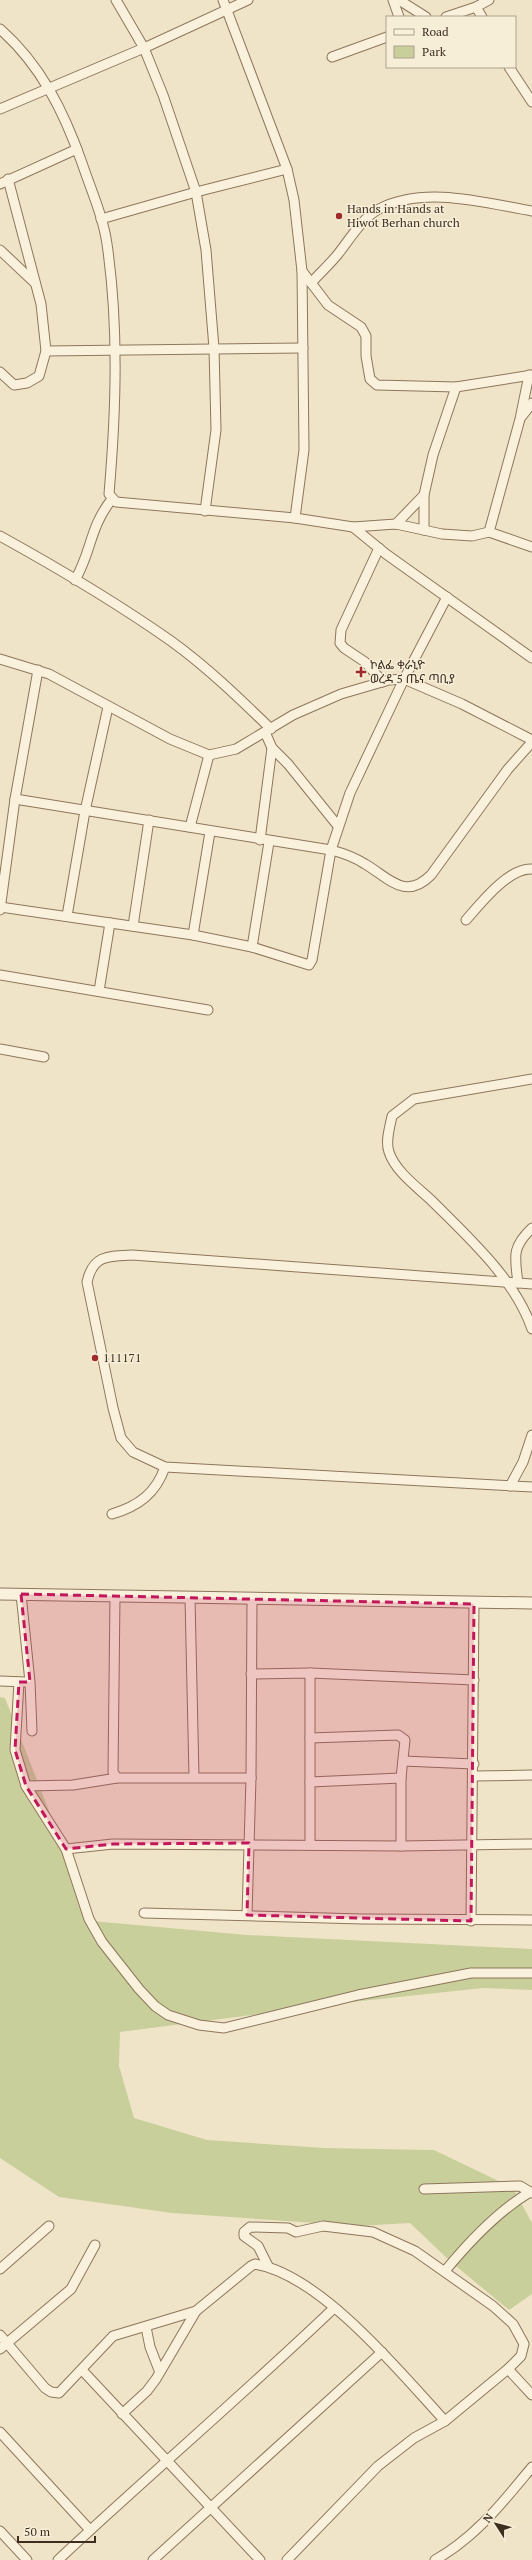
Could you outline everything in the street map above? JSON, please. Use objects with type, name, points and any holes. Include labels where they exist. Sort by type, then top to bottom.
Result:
[{"type":"street","points":[[116,0],[144,48],[163,95],[196,192],[206,250],[214,348],[216,430],[205,511]]},
{"type":"street","points":[[223,0],[229,11],[287,169],[294,200],[302,272],[304,450],[295,518]]},
{"type":"street","points":[[0,109],[229,11],[248,0]]},
{"type":"street","points":[[393,0],[399,16]]},
{"type":"street","points":[[399,0],[424,16]]},
{"type":"street","points":[[449,16],[476,8],[489,0]]},
{"type":"street","points":[[476,8],[481,16]]},
{"type":"street","points":[[0,29],[20,47],[50,88],[77,150],[101,219],[107,243],[115,349],[115,417],[109,494],[112,499],[116,502],[295,518],[353,527],[396,524],[442,534],[472,536],[488,532],[532,547]]},
{"type":"street","points":[[332,57],[386,37]]},
{"type":"street","points":[[510,68],[532,102]]},
{"type":"street","points":[[0,184],[8,179],[77,150]]},
{"type":"street","points":[[101,219],[196,192],[287,169]]},
{"type":"street","points":[[0,372],[14,385],[27,383],[39,376],[46,351],[41,304],[8,179]]},
{"type":"street","points":[[311,283],[363,222],[378,209],[397,202],[424,198],[459,198],[532,211]]},
{"type":"street","points":[[0,250],[35,283]]},
{"type":"street","points":[[302,272],[328,305],[361,327],[366,336],[366,356],[370,379],[377,384],[456,387],[530,375],[520,419],[488,532]]},
{"type":"street","points":[[46,351],[303,348]]},
{"type":"street","points":[[424,530],[424,495],[433,455],[456,387]]},
{"type":"street","points":[[520,419],[532,403]]},
{"type":"street","points":[[396,524],[424,495]]},
{"type":"street","points":[[74,580],[87,555],[90,537],[100,514],[112,499]]},
{"type":"street","points":[[353,527],[379,548],[532,658]]},
{"type":"street","points":[[0,536],[74,580],[171,641],[225,685],[268,730],[272,748],[260,840]]},
{"type":"street","points":[[379,548],[341,630],[340,643],[344,648],[365,662],[383,682]]},
{"type":"street","points":[[0,907],[193,935],[252,948],[309,965],[312,960],[331,850],[350,793],[404,679],[447,597]]},
{"type":"street","points":[[0,655],[10,662]]},
{"type":"street","points":[[0,659],[38,670],[170,739],[208,755],[236,749],[293,715],[356,689],[383,682],[404,679],[462,704],[532,741],[508,769],[422,884],[409,888],[396,885],[364,863],[331,850],[269,842],[149,820],[15,799]]},
{"type":"street","points":[[0,910],[15,799],[38,670]]},
{"type":"street","points":[[67,916],[85,811],[108,707]]},
{"type":"street","points":[[272,748],[288,764],[338,826]]},
{"type":"street","points":[[190,827],[208,755]]},
{"type":"street","points":[[133,926],[149,820]]},
{"type":"street","points":[[193,935],[210,832]]},
{"type":"street","points":[[252,948],[269,842]]},
{"type":"street","points":[[466,920],[490,892],[520,870],[532,869]]},
{"type":"street","points":[[99,991],[110,923]]},
{"type":"street","points":[[0,975],[208,1010]]},
{"type":"street","points":[[0,1049],[44,1057]]},
{"type":"street","points":[[532,1079],[414,1099],[392,1116],[388,1140],[389,1152],[400,1170],[459,1229],[506,1282],[532,1329]]},
{"type":"street","points":[[518,1283],[515,1252],[524,1236],[532,1228]]},
{"type":"street","points":[[532,1284],[451,1280],[281,1264],[132,1255],[110,1256],[97,1261],[90,1270],[87,1282],[113,1408],[121,1438],[133,1452],[165,1467],[532,1487]]},
{"type":"street","points":[[510,1486],[523,1462],[532,1435]]},
{"type":"street","points":[[112,1514],[142,1501],[159,1484],[165,1467]]},
{"type":"street","points":[[0,1594],[474,1604],[532,1603]]},
{"type":"street","points":[[21,1594],[30,1682],[32,1731]]},
{"type":"street","points":[[115,1596],[113,1772],[117,1778]]},
{"type":"street","points":[[190,1598],[194,1777]]},
{"type":"street","points":[[247,1915],[251,1778],[252,1599]]},
{"type":"street","points":[[471,1921],[474,1844],[474,1604]]},
{"type":"street","points":[[251,1674],[310,1673],[474,1680]]},
{"type":"street","points":[[310,1673],[310,1844]]},
{"type":"street","points":[[0,1681],[30,1682]]},
{"type":"street","points":[[19,1682],[15,1750],[26,1786],[66,1849],[89,1920],[102,1942],[155,2006],[182,2021],[224,2028],[358,1995],[471,1973],[532,1973]]},
{"type":"street","points":[[310,1738],[400,1736],[405,1740],[402,1778],[401,1846]]},
{"type":"street","points":[[403,1760],[474,1764]]},
{"type":"street","points":[[474,1776],[532,1775]]},
{"type":"street","points":[[26,1786],[73,1785],[117,1778],[251,1778]]},
{"type":"street","points":[[310,1782],[402,1778]]},
{"type":"street","points":[[66,1849],[113,1844],[249,1843],[401,1846],[532,1844]]},
{"type":"street","points":[[144,1913],[471,1921],[532,1920]]},
{"type":"street","points":[[424,2189],[520,2186],[531,2193],[511,2204],[460,2253],[445,2272]]},
{"type":"street","points":[[0,2269],[49,2226]]},
{"type":"street","points":[[268,2266],[258,2246],[244,2236],[244,2232],[250,2227],[288,2228],[296,2232],[323,2226],[373,2232],[415,2251],[494,2306],[513,2324],[522,2337],[524,2349],[508,2369],[445,2421],[414,2438],[378,2466],[286,2560]]},
{"type":"street","points":[[3,2346],[71,2289],[95,2244]]},
{"type":"street","points":[[0,2335],[3,2346],[45,2388],[55,2394],[63,2391],[113,2336],[196,2311],[251,2266],[255,2264],[268,2266],[316,2292],[382,2352],[445,2421]]},
{"type":"street","points":[[58,2560],[165,2461],[259,2380],[334,2308]]},
{"type":"street","points":[[122,2414],[147,2391],[159,2370],[185,2332],[196,2311]]},
{"type":"street","points":[[146,2327],[150,2347],[159,2370]]},
{"type":"street","points":[[153,2560],[382,2352]]},
{"type":"street","points":[[508,2369],[532,2394]]},
{"type":"street","points":[[82,2370],[209,2508],[260,2560]]},
{"type":"street","points":[[0,2432],[90,2530]]},
{"type":"street","points":[[435,2560],[469,2537],[494,2513],[532,2467]]},
{"type":"street","points":[[0,2531],[27,2560]]},
{"type":"highlighted area","points":[[21,1594],[474,1604],[471,1921],[247,1915],[249,1843],[113,1844],[66,1849],[26,1786],[15,1750],[19,1682],[30,1682]]},
{"type":"green space","points":[[0,1697],[5,1698],[92,1921],[247,1935],[532,1949],[532,1990],[483,1988],[352,2002],[120,2032],[119,2066],[134,2118],[207,2140],[324,2148],[434,2150],[513,2188],[532,2223],[532,2294],[509,2310],[451,2262],[410,2223],[359,2226],[172,2213],[59,2197],[0,2158]]},
{"type":"place","name":"Hands in Hands at Hiwot Berhan church","points":[[339,216]]},
{"type":"place","name":"ኮልፌ ቀራኒዮ ወረዳ 5 ጤና ጣቢያ","points":[[361,672]]},
{"type":"place","name":"111171","points":[[95,1358]]}]
